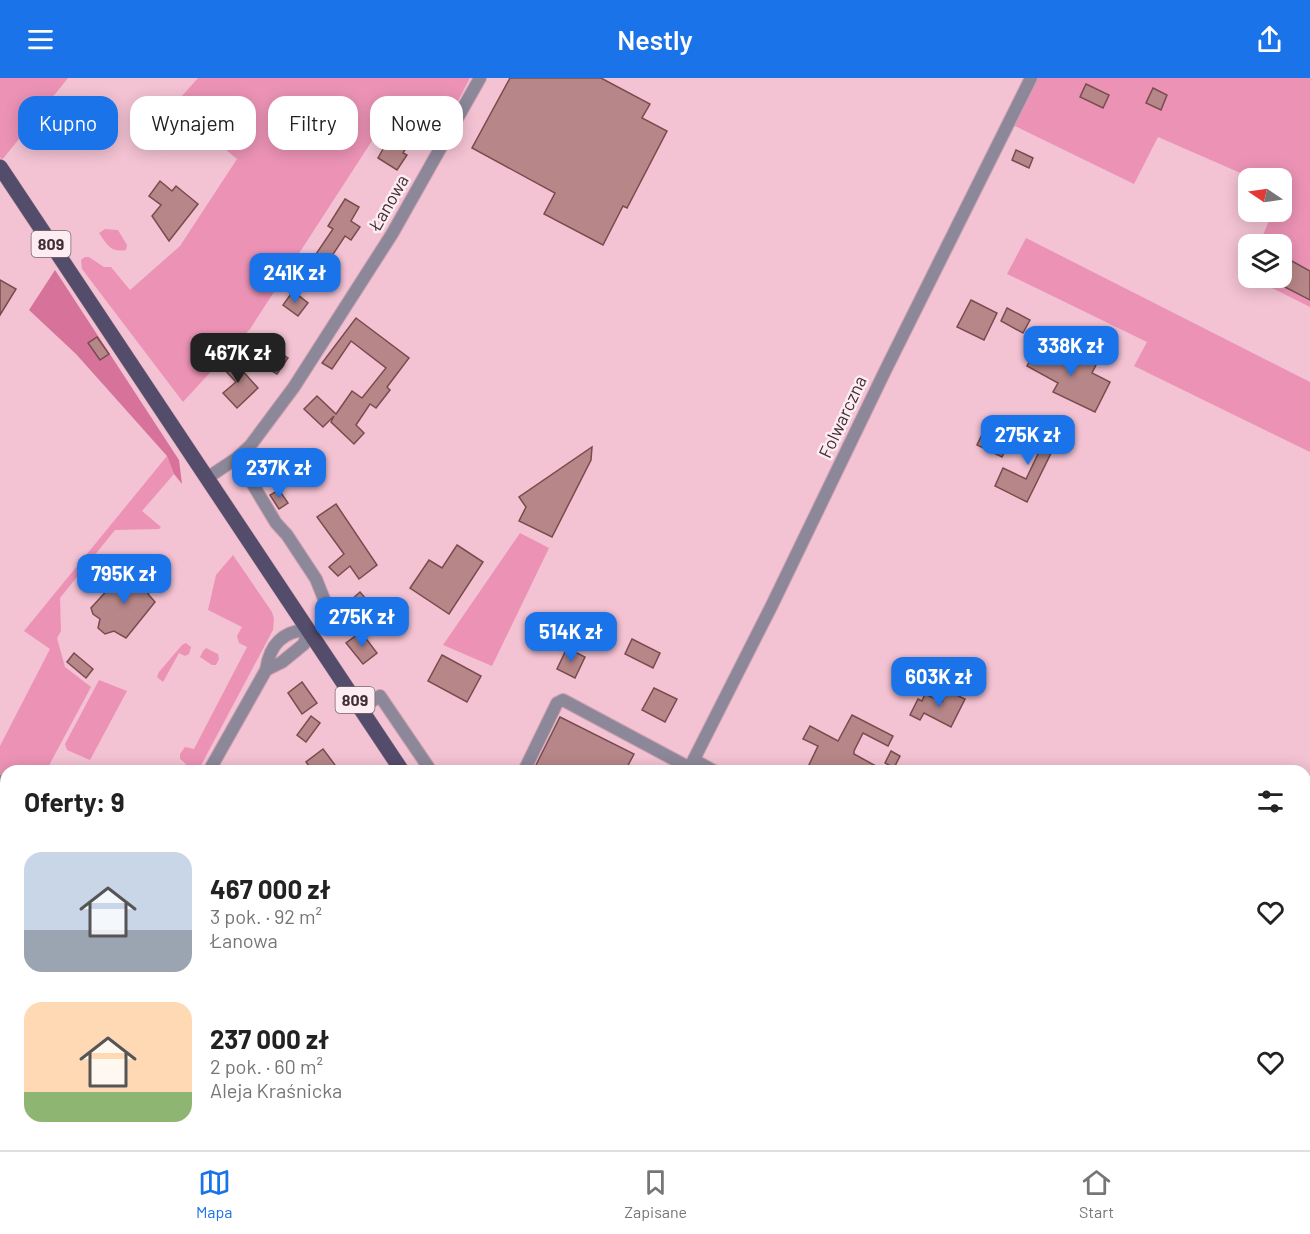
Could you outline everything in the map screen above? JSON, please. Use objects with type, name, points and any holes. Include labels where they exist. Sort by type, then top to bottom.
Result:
[{"type":"main road","name":"809","points":[[0,167],[398,765]]},
{"type":"street","name":"Łanowa","points":[[207,478],[237,458],[250,446],[294,387],[392,234],[480,78]]},
{"type":"street","name":"Folwarczna","points":[[691,765],[772,605],[1031,78]]},
{"type":"street","points":[[237,458],[276,523],[287,535],[316,579],[328,609],[337,624]]},
{"type":"street","points":[[212,765],[266,670],[268,656],[285,635],[293,631],[308,629],[304,644],[282,662],[266,670]]},
{"type":"street","points":[[360,709],[380,696],[427,765]]},
{"type":"street","points":[[527,765],[557,703],[563,700],[688,765]]},
{"type":"shaded area","points":[[0,78],[68,78],[54,96],[18,96],[18,140],[2,160],[0,157]]},
{"type":"shaded area","points":[[198,78],[470,78],[461,96],[370,96],[370,144],[250,329],[183,402],[82,269],[81,260],[89,257],[104,267],[111,267],[130,290],[180,246],[237,159],[226,150],[256,150],[256,96],[182,96]]},
{"type":"shaded area","points":[[1035,78],[1310,78],[1310,307],[1272,288],[1292,288],[1292,234],[1263,234],[1269,222],[1292,222],[1292,168],[1238,168],[1238,172],[1158,137],[1134,184],[1013,125]]},
{"type":"shaded area","points":[[105,229],[118,230],[127,245],[126,250],[121,251],[110,247],[99,233]]},
{"type":"shaded area","points":[[1026,238],[1310,382],[1310,452],[1134,366],[1147,342],[1007,274]]},
{"type":"shaded area","points":[[55,270],[179,460],[182,484],[174,474],[167,456],[76,354],[29,310]]},
{"type":"shaded area","points":[[167,456],[174,474],[142,511],[161,527],[159,529],[115,530],[60,598],[61,631],[57,638],[65,667],[91,687],[49,765],[0,765],[0,746],[50,649],[24,631]]},
{"type":"shaded area","points":[[520,533],[549,548],[492,666],[443,645]]},
{"type":"shaded area","points":[[233,555],[272,612],[273,630],[201,765],[185,765],[180,759],[180,754],[185,747],[194,749],[247,647],[239,643],[237,636],[242,627],[208,610],[216,575]]},
{"type":"shaded area","points":[[186,643],[191,647],[189,654],[185,656],[179,653],[163,682],[157,677],[159,672]]},
{"type":"shaded area","points":[[206,648],[218,654],[219,659],[216,665],[200,657]]},
{"type":"shaded area","points":[[99,680],[127,691],[90,760],[67,750],[65,744]]},
{"type":"building","points":[[510,78],[601,78],[650,104],[642,118],[667,131],[627,208],[623,206],[603,245],[544,214],[555,193],[472,148]]},
{"type":"building","points":[[1086,84],[1109,95],[1103,108],[1080,97]]},
{"type":"building","points":[[1153,88],[1167,95],[1161,110],[1146,103]]},
{"type":"building","points":[[382,150],[405,150],[403,153],[407,155],[397,170],[378,158]]},
{"type":"building","points":[[1016,150],[1033,158],[1029,168],[1012,160]]},
{"type":"building","points":[[160,181],[172,191],[176,186],[198,204],[169,241],[152,216],[161,205],[149,196]]},
{"type":"building","points":[[345,199],[359,207],[351,221],[360,227],[351,240],[345,236],[326,265],[314,257],[333,229],[328,226]]},
{"type":"building","points":[[1292,261],[1310,271],[1310,300],[1287,288],[1292,288]]},
{"type":"building","points":[[0,280],[16,289],[0,315]]},
{"type":"building","points":[[293,291],[308,303],[298,316],[283,305]]},
{"type":"building","points":[[971,300],[997,313],[984,340],[957,327]]},
{"type":"building","points":[[1007,308],[1030,320],[1023,333],[1001,321]]},
{"type":"building","points":[[356,318],[409,358],[387,387],[390,390],[376,408],[370,404],[356,425],[364,433],[354,444],[331,422],[334,416],[323,427],[304,409],[317,396],[336,414],[352,391],[362,398],[386,368],[351,341],[332,369],[322,363]]},
{"type":"building","points":[[97,337],[109,354],[100,360],[88,343]]},
{"type":"building","points":[[1039,344],[1066,359],[1070,352],[1096,365],[1092,373],[1110,382],[1095,412],[1053,392],[1058,383],[1027,366]]},
{"type":"building","points":[[270,347],[288,358],[277,374],[260,364]]},
{"type":"building","points":[[231,358],[258,388],[237,408],[223,393],[236,382],[222,367]]},
{"type":"building","points":[[988,422],[1013,434],[1002,457],[977,445]]},
{"type":"building","points":[[1025,426],[1057,441],[1027,502],[995,486],[1003,468],[1026,479],[1038,454],[1031,451],[1034,446],[1019,439]]},
{"type":"building","points":[[592,447],[591,460],[552,537],[519,521],[526,507],[519,497]]},
{"type":"building","points":[[304,450],[317,472],[303,482],[294,468],[298,465],[292,457]]},
{"type":"building","points":[[279,490],[288,503],[279,509],[270,495]]},
{"type":"building","points":[[336,504],[377,565],[359,579],[350,566],[338,576],[329,567],[344,554],[317,517]]},
{"type":"building","points":[[457,545],[483,562],[449,614],[410,588],[429,560],[442,568]]},
{"type":"building","points":[[137,572],[155,585],[148,594],[155,602],[126,638],[114,631],[105,634],[98,628],[100,619],[93,614],[91,608],[122,574],[131,580]]},
{"type":"building","points":[[360,592],[372,606],[355,621],[343,607]]},
{"type":"building","points":[[361,632],[377,653],[363,664],[346,643]]},
{"type":"building","points":[[632,639],[660,653],[653,668],[625,654]]},
{"type":"building","points":[[567,648],[585,657],[575,678],[557,669]]},
{"type":"building","points":[[74,653],[93,669],[86,678],[67,662]]},
{"type":"building","points":[[442,655],[481,676],[467,702],[428,681]]},
{"type":"building","points":[[302,682],[317,703],[302,714],[288,693]]},
{"type":"building","points":[[654,688],[677,699],[665,722],[642,710]]},
{"type":"building","points":[[948,691],[965,699],[951,727],[924,713],[920,720],[910,715],[918,699],[922,701],[925,694],[942,702]]},
{"type":"building","points":[[852,715],[893,736],[888,746],[863,733],[854,754],[874,765],[809,765],[818,746],[803,739],[810,726],[838,741]]},
{"type":"building","points":[[311,716],[320,723],[306,742],[297,735]]},
{"type":"building","points":[[560,717],[634,754],[628,765],[536,765]]},
{"type":"building","points":[[323,749],[335,765],[308,765],[306,762]]},
{"type":"building","points":[[891,751],[900,756],[896,765],[885,763]]}]
